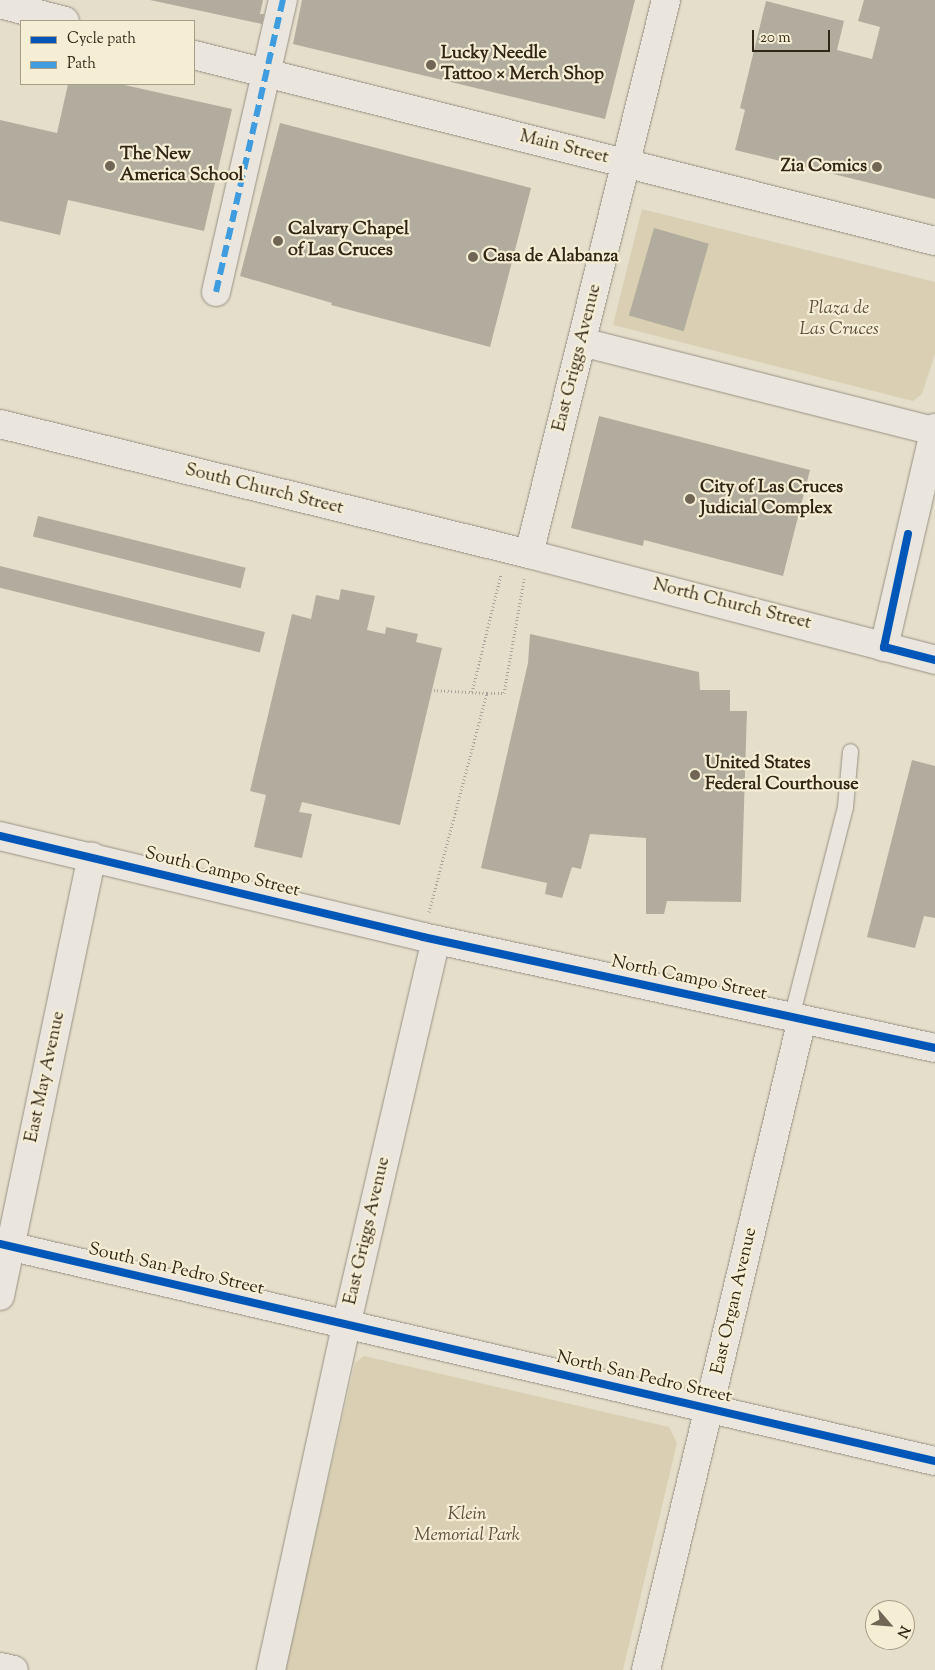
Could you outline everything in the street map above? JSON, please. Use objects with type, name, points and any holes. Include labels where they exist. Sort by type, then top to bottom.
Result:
[{"type":"street","points":[[216,292],[283,0]]},
{"type":"street","name":"East Griggs Avenue","points":[[518,551],[582,342],[666,0]]},
{"type":"street","points":[[0,4],[61,20]]},
{"type":"street","name":"Main Street","points":[[195,55],[267,75],[935,241]]},
{"type":"street","points":[[582,342],[935,430],[884,647]]},
{"type":"street","name":"South Church Street","points":[[0,424],[518,551]]},
{"type":"street","name":"North Church Street","points":[[518,551],[813,625],[884,647],[935,660]]},
{"type":"street","name":"South Campo Street","points":[[0,836],[430,938]]},
{"type":"street","name":"East May Avenue","points":[[0,1296],[5,1245],[92,857]]},
{"type":"street","name":"East Griggs Avenue","points":[[271,1670],[430,938]]},
{"type":"street","name":"North Campo Street","points":[[430,938],[935,1048]]},
{"type":"street","name":"East Organ Avenue","points":[[646,1670],[710,1408],[797,1018]]},
{"type":"street","name":"South San Pedro Street","points":[[5,1245],[346,1326]]},
{"type":"street","name":"North San Pedro Street","points":[[346,1326],[710,1408],[935,1462]]},
{"type":"street","points":[[0,1667],[14,1670]]},
{"type":"lane","points":[[797,1018],[845,806],[850,751]]},
{"type":"path","points":[[472,692],[518,551]]},
{"type":"path","points":[[432,690],[504,694],[521,597]]},
{"type":"path","points":[[430,938],[487,693]]},
{"type":"green space","name":"Plaza de Las Cruces","points":[[642,209],[935,282],[935,354],[922,394],[913,401],[613,325]]},
{"type":"green space","name":"Klein Memorial Park","points":[[364,1356],[669,1427],[677,1443],[623,1670],[284,1670],[355,1363]]},
{"type":"building","points":[[150,0],[263,0],[260,14],[264,14],[262,24]]},
{"type":"building","points":[[302,0],[635,0],[605,119],[293,44]]},
{"type":"building","points":[[864,0],[935,0],[935,199],[735,150],[745,110],[740,108],[766,1],[844,21],[837,50],[872,59],[880,27],[858,21]]},
{"type":"building","name":"The New America School","points":[[68,85],[124,85],[232,109],[204,231],[68,200],[60,235],[0,221],[0,120],[57,133]]},
{"type":"building","points":[[280,123],[531,188],[490,347],[331,305],[332,303],[240,276]]},
{"type":"building","points":[[654,228],[709,244],[684,331],[629,315]]},
{"type":"building","name":"City of Las Cruces Judicial Complex","points":[[599,416],[810,470],[783,576],[644,540],[643,546],[571,528]]},
{"type":"building","points":[[38,516],[246,568],[241,588],[33,536]]},
{"type":"building","points":[[0,566],[265,632],[260,652],[0,588]]},
{"type":"building","points":[[341,589],[375,596],[367,630],[385,634],[386,627],[418,634],[416,642],[442,648],[400,825],[302,802],[299,812],[312,814],[302,858],[254,847],[266,795],[250,791],[292,614],[311,619],[316,595],[339,600]]},
{"type":"building","points":[[530,634],[699,672],[700,690],[730,690],[730,711],[747,711],[741,902],[667,901],[664,914],[646,914],[646,838],[590,834],[581,869],[572,867],[562,898],[545,894],[547,883],[481,868],[528,663]]},
{"type":"building","points":[[912,760],[935,766],[935,918],[924,916],[915,948],[867,937]]},
{"type":"marked path","points":[[216,292],[283,0]]},
{"type":"cycle path","points":[[908,534],[884,647],[935,660]]},
{"type":"cycle path","points":[[0,836],[423,937],[935,1048]]},
{"type":"cycle path","points":[[0,1244],[935,1461]]},
{"type":"place","name":"Lucky Needle Tattoo × Merch Shop","points":[[431,65]]},
{"type":"place","name":"The New America School","points":[[110,166]]},
{"type":"place","name":"Zia Comics","points":[[877,167]]},
{"type":"place","name":"Calvary Chapel of Las Cruces","points":[[278,241]]},
{"type":"place","name":"Casa de Alabanza","points":[[473,257]]},
{"type":"place","name":"City of Las Cruces Judicial Complex","points":[[690,499]]},
{"type":"place","name":"United States Federal Courthouse","points":[[695,775]]}]
